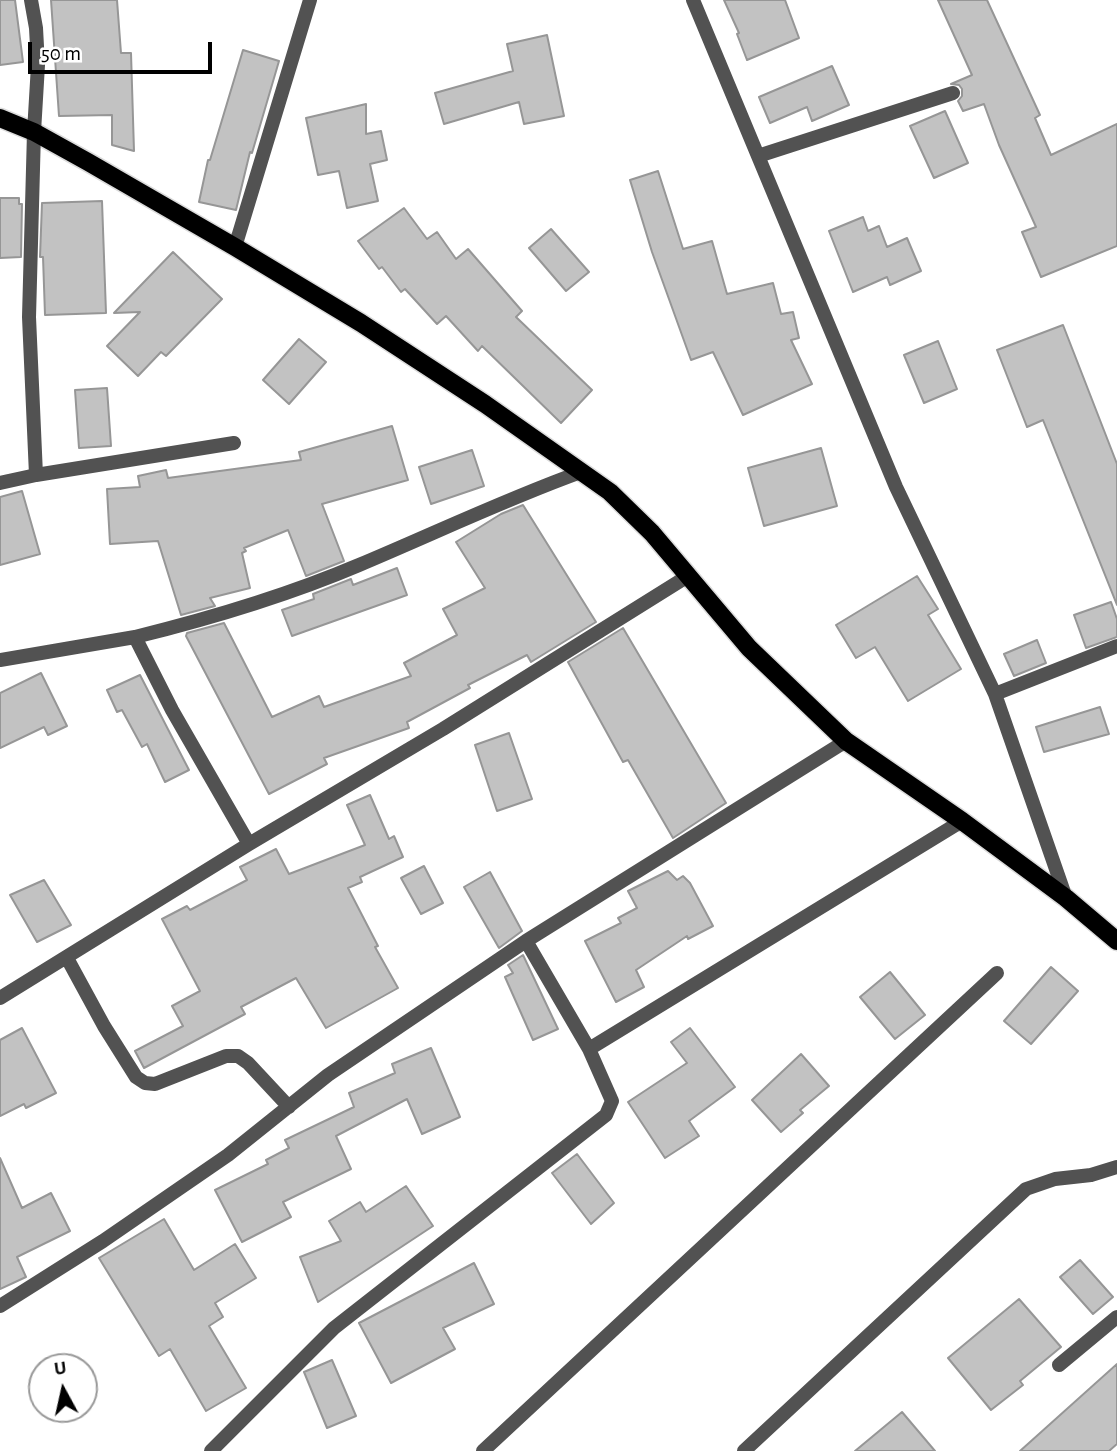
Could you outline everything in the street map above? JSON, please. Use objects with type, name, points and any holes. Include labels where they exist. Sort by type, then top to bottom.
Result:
[{"type":"main road","points":[[0,118],[34,132],[235,247],[463,389],[610,492],[634,513],[749,648],[846,741],[962,821],[1066,898],[1117,941]]},
{"type":"street","points":[[31,0],[38,65],[29,317],[36,475]]},
{"type":"street","points":[[235,247],[310,0]]},
{"type":"street","points":[[693,0],[896,487],[995,694],[1066,898]]},
{"type":"street","points":[[758,156],[953,93]]},
{"type":"street","points":[[0,483],[234,443]]},
{"type":"street","points":[[0,660],[135,637],[234,611],[359,566],[454,523],[581,472]]},
{"type":"street","points":[[0,998],[249,844],[443,729],[688,576]]},
{"type":"street","points":[[135,637],[172,710],[249,844]]},
{"type":"street","points":[[995,694],[1117,646]]},
{"type":"street","points":[[0,1306],[137,1218],[228,1155],[328,1075],[526,941],[846,741]]},
{"type":"street","points":[[589,1049],[962,821]]},
{"type":"street","points":[[211,1451],[334,1328],[606,1115],[612,1101],[589,1049],[526,941]]},
{"type":"street","points":[[66,958],[136,1077],[145,1083],[155,1084],[226,1056],[238,1056],[248,1063],[289,1107]]},
{"type":"street","points":[[483,1451],[997,973]]},
{"type":"street","points":[[744,1451],[1027,1189],[1055,1179],[1091,1175],[1117,1167]]},
{"type":"street","points":[[1059,1365],[1117,1317]]},
{"type":"building","points":[[0,0],[15,0],[23,62],[0,65]]},
{"type":"building","points":[[51,0],[117,0],[121,53],[131,53],[134,151],[112,145],[112,115],[59,116]]},
{"type":"building","points":[[724,0],[785,0],[799,38],[747,60],[737,34],[739,33]]},
{"type":"building","points":[[938,0],[987,0],[1040,115],[1035,118],[1051,155],[1117,124],[1117,246],[1041,277],[1022,232],[1036,227],[999,145],[984,104],[963,111],[958,101],[962,96],[962,89],[959,85],[951,84],[972,75]]},
{"type":"building","points":[[547,35],[564,116],[524,124],[519,102],[444,124],[435,93],[513,71],[507,44]]},
{"type":"building","points":[[243,50],[279,61],[252,153],[250,152],[236,210],[199,202],[208,160]]},
{"type":"building","points":[[832,66],[849,105],[812,121],[807,107],[770,123],[759,97]]},
{"type":"building","points":[[366,104],[366,134],[381,131],[387,160],[370,164],[378,201],[347,208],[339,171],[318,175],[306,118]]},
{"type":"building","points":[[945,111],[968,163],[934,178],[910,126]]},
{"type":"building","points":[[658,171],[683,249],[712,241],[727,294],[773,283],[781,314],[793,312],[799,338],[791,340],[812,384],[743,415],[713,352],[691,360],[652,252],[630,180]]},
{"type":"building","points":[[0,198],[19,198],[19,204],[22,204],[21,257],[0,258]]},
{"type":"building","points":[[102,201],[106,313],[45,315],[43,257],[40,257],[42,203]]},
{"type":"building","points":[[404,208],[427,239],[437,232],[456,259],[468,249],[522,311],[516,317],[592,390],[561,423],[482,346],[478,351],[446,316],[437,324],[405,289],[401,292],[358,241]]},
{"type":"building","points":[[863,217],[868,231],[879,226],[887,247],[907,238],[921,271],[890,285],[887,277],[853,292],[829,231]]},
{"type":"building","points":[[551,229],[589,272],[566,291],[529,248]]},
{"type":"building","points":[[173,252],[222,299],[166,356],[161,352],[138,376],[107,346],[140,312],[114,313]]},
{"type":"building","points":[[1063,325],[1117,464],[1117,605],[1043,420],[1027,427],[997,350]]},
{"type":"building","points":[[299,339],[326,362],[289,404],[263,380]]},
{"type":"building","points":[[938,341],[957,389],[924,403],[904,355]]},
{"type":"building","points":[[107,388],[111,446],[79,448],[75,390]]},
{"type":"building","points":[[392,426],[408,480],[322,504],[344,561],[306,576],[288,530],[244,548],[246,551],[242,553],[250,588],[210,598],[215,606],[181,615],[158,541],[110,544],[107,489],[140,487],[138,476],[166,470],[168,478],[301,460],[299,452]]},
{"type":"building","points":[[821,448],[837,506],[764,526],[748,468]]},
{"type":"building","points":[[472,450],[484,486],[431,504],[419,467]]},
{"type":"building","points":[[22,491],[40,554],[0,565],[0,497]]},
{"type":"building","points":[[523,505],[596,622],[531,662],[527,655],[468,685],[470,688],[407,722],[409,728],[324,758],[327,764],[269,794],[186,636],[187,633],[224,623],[272,717],[319,696],[324,707],[411,676],[404,663],[457,635],[443,609],[485,588],[456,542],[501,514]]},
{"type":"building","points":[[397,568],[407,595],[292,636],[282,610],[314,599],[313,594],[351,579],[353,585]]},
{"type":"building","points":[[917,576],[938,609],[928,615],[961,669],[908,701],[875,647],[856,658],[836,625]]},
{"type":"building","points":[[1111,602],[1117,619],[1117,637],[1086,648],[1074,615]]},
{"type":"building","points":[[623,628],[726,803],[673,838],[628,760],[623,762],[568,662]]},
{"type":"building","points":[[1037,640],[1046,663],[1014,676],[1004,654]]},
{"type":"building","points":[[41,673],[67,726],[48,735],[44,727],[0,748],[0,693]]},
{"type":"building","points":[[140,675],[189,770],[165,782],[147,744],[142,747],[122,710],[117,712],[107,690]]},
{"type":"building","points":[[1100,707],[1109,734],[1044,752],[1036,727]]},
{"type":"building","points":[[509,733],[532,799],[497,811],[475,745]]},
{"type":"building","points":[[370,795],[389,839],[394,836],[403,857],[360,877],[362,882],[348,888],[378,946],[375,947],[398,988],[326,1028],[296,978],[241,1007],[245,1014],[144,1068],[135,1051],[183,1026],[172,1006],[200,991],[162,919],[187,906],[190,910],[247,880],[240,867],[276,849],[289,874],[365,845],[347,805]]},
{"type":"building","points":[[424,866],[443,903],[421,914],[401,878]]},
{"type":"building","points":[[668,871],[677,880],[683,876],[690,883],[713,926],[688,939],[687,936],[636,970],[644,987],[616,1002],[585,941],[621,923],[618,918],[637,908],[628,891]]},
{"type":"building","points":[[490,872],[522,931],[499,948],[464,887]]},
{"type":"building","points":[[44,880],[71,925],[37,942],[10,895]]},
{"type":"building","points":[[523,955],[558,1029],[533,1040],[505,977],[513,973],[508,965]]},
{"type":"building","points":[[1051,967],[1078,991],[1031,1044],[1004,1021]]},
{"type":"building","points":[[890,972],[925,1015],[895,1039],[860,997]]},
{"type":"building","points":[[22,1028],[56,1093],[26,1108],[24,1104],[0,1116],[0,1040]]},
{"type":"building","points":[[690,1028],[735,1087],[689,1121],[699,1136],[665,1158],[628,1102],[687,1063],[671,1042]]},
{"type":"building","points":[[431,1048],[460,1117],[422,1134],[407,1099],[336,1136],[351,1169],[283,1202],[291,1217],[242,1242],[215,1190],[268,1164],[266,1160],[289,1148],[285,1140],[354,1107],[349,1093],[395,1073],[392,1064]]},
{"type":"building","points":[[801,1054],[829,1086],[800,1110],[803,1113],[781,1132],[752,1100]]},
{"type":"building","points":[[577,1154],[614,1203],[591,1224],[552,1173]]},
{"type":"building","points":[[0,1158],[22,1208],[51,1193],[70,1231],[17,1257],[26,1277],[0,1289]]},
{"type":"building","points":[[406,1186],[433,1226],[318,1302],[300,1257],[341,1241],[329,1221],[360,1202],[366,1212]]},
{"type":"building","points":[[164,1219],[194,1270],[235,1244],[256,1278],[215,1303],[223,1317],[209,1326],[246,1388],[206,1411],[170,1349],[159,1356],[99,1258]]},
{"type":"building","points":[[1080,1260],[1113,1297],[1093,1314],[1060,1277]]},
{"type":"building","points":[[474,1263],[494,1304],[443,1328],[455,1349],[391,1383],[359,1323]]},
{"type":"building","points":[[1019,1299],[1061,1347],[1020,1381],[1023,1385],[991,1410],[948,1358]]},
{"type":"building","points":[[332,1360],[356,1416],[327,1428],[304,1372]]},
{"type":"building","points":[[1117,1364],[1117,1444],[1109,1451],[1020,1451]]},
{"type":"building","points":[[902,1412],[935,1451],[855,1451]]}]
